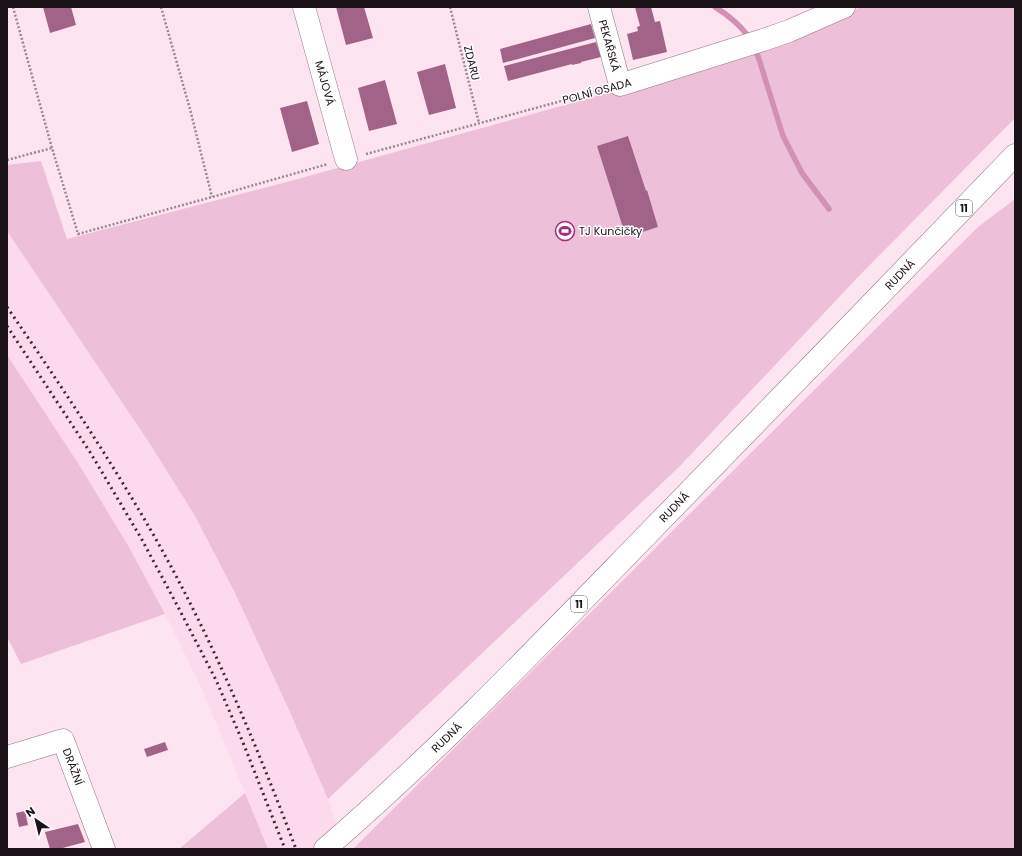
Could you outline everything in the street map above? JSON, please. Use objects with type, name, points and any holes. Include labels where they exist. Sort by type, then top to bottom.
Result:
[{"type":"main road","name":"MÁJOVÁ","points":[[304,7],[346,159]]},
{"type":"main road","name":"PEKAŘSKÁ","points":[[599,7],[620,85]]},
{"type":"main road","name":"POLNÍ OSADA","points":[[620,85],[790,31],[844,7]]},
{"type":"main road","name":"RUDNÁ","points":[[325,849],[361,818],[462,724],[1015,155]]},
{"type":"main road","name":"DRÁŽNÍ","points":[[7,757],[63,740],[104,849]]},
{"type":"path","points":[[7,160],[52,148],[14,7]]},
{"type":"path","points":[[161,7],[190,109],[212,197]]},
{"type":"path","name":"ZDARU","points":[[450,7],[479,123]]},
{"type":"path","name":"POLNÍ OSADA","points":[[52,148],[78,234],[346,159],[620,85]]},
{"type":"shaded area","points":[[861,7],[1015,7],[1015,118],[857,278],[680,466],[328,799],[235,593],[195,516],[150,444],[7,231],[7,165],[41,161],[67,239],[283,183],[749,54]]},
{"type":"shaded area","points":[[1015,199],[1015,849],[353,849],[978,227]]},
{"type":"shaded area","points":[[7,231],[150,444],[195,516],[235,593],[289,710],[328,799],[345,849],[267,849],[201,687],[165,614],[129,547],[78,463],[7,355]]},
{"type":"shaded area","points":[[7,355],[78,463],[129,547],[165,614],[21,664],[7,637]]},
{"type":"shaded area","points":[[245,793],[268,849],[179,849]]},
{"type":"building","points":[[43,7],[71,7],[76,25],[50,33]]},
{"type":"building","points":[[336,7],[364,7],[373,38],[346,45]]},
{"type":"building","points":[[635,7],[651,7],[655,22],[660,21],[667,52],[633,60],[627,34],[638,31],[637,27],[640,26]]},
{"type":"building","points":[[591,24],[595,38],[503,63],[500,49]]},
{"type":"building","points":[[596,42],[601,57],[508,81],[504,66]]},
{"type":"building","points":[[445,64],[456,108],[429,115],[417,72]]},
{"type":"building","points":[[385,80],[397,124],[369,131],[358,88]]},
{"type":"building","points":[[307,101],[319,144],[292,152],[280,108]]},
{"type":"building","points":[[628,136],[658,227],[626,237],[597,146]]},
{"type":"building","points":[[165,742],[168,750],[147,757],[144,749]]},
{"type":"building","points":[[25,811],[28,825],[19,827],[16,813]]},
{"type":"building","points":[[78,824],[85,842],[59,849],[50,849],[45,832]]},
{"type":"waterway","points":[[715,7],[735,22],[750,40]]},
{"type":"waterway","points":[[753,48],[758,56],[783,136],[802,173],[829,209]]},
{"type":"railway","points":[[7,307],[100,447],[136,505],[174,572],[194,610],[248,728],[296,849]]},
{"type":"railway","points":[[7,326],[90,452],[141,538],[177,605],[216,680],[244,745],[285,849]]},
{"type":"place","name":"TJ Kunčičky","points":[[565,231]]}]
